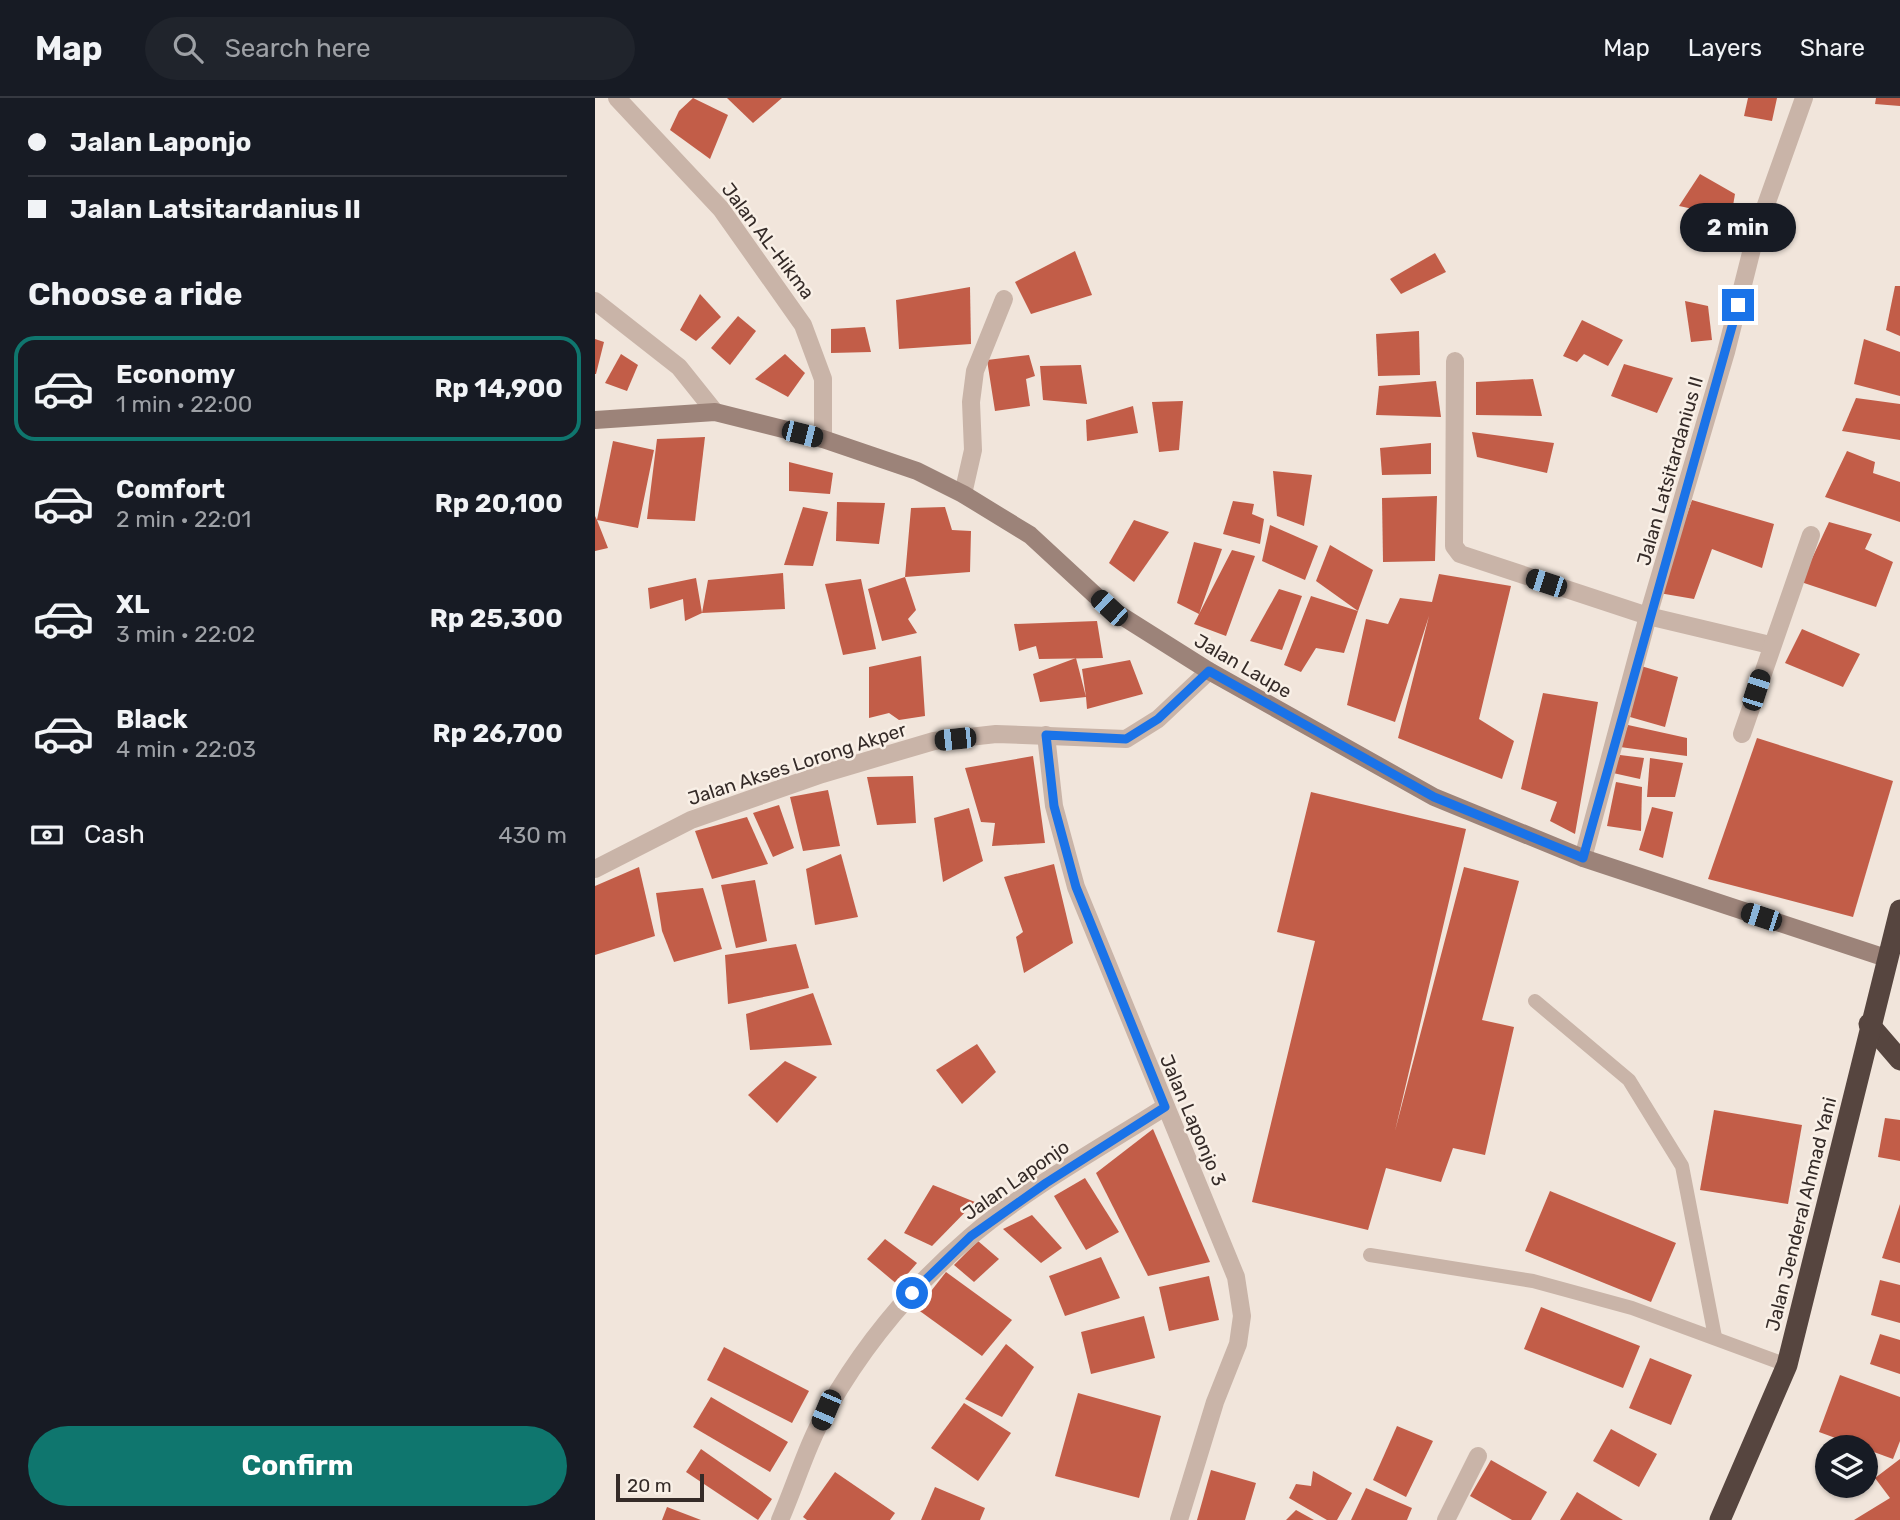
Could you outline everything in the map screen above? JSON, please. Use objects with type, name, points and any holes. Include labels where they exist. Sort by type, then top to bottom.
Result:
[{"type":"highway","name":"Jalan Jenderal Ahmad Yani","points":[[1720,1520],[1787,1365],[1869,1024],[1889,958],[1900,909]]},
{"type":"highway","points":[[1869,1024],[1900,1060]]},
{"type":"street","name":"Jalan AL-Hikma","points":[[617,98],[721,209],[803,325],[824,379],[824,439]]},
{"type":"street","name":"Jalan Latsitardanius II","points":[[1583,858],[1649,616],[1726,352],[1756,233],[1804,98]]},
{"type":"street","points":[[963,494],[973,450],[971,402],[975,371],[1004,299]]},
{"type":"street","points":[[595,301],[679,367],[715,412]]},
{"type":"street","points":[[1455,361],[1454,546],[1460,554],[1649,616],[1770,645]]},
{"type":"street","name":"Jalan Laupe","points":[[595,421],[715,412],[824,439],[917,471],[963,494],[1030,535],[1109,608],[1209,671],[1434,797],[1583,858],[1889,958]]},
{"type":"street","points":[[1742,734],[1770,645],[1811,535]]},
{"type":"street","name":"Jalan Akses Lorong Akper","points":[[595,869],[691,820],[822,774],[934,741],[996,734],[1126,739],[1158,719],[1209,671]]},
{"type":"street","name":"Jalan Laponjo 3","points":[[1046,735],[1054,806],[1076,887],[1236,1277],[1242,1316],[1238,1344],[1215,1402],[1179,1520]]},
{"type":"street","name":"Jalan Laponjo","points":[[780,1520],[826,1410],[861,1354],[912,1293],[971,1236],[1046,1183],[1165,1107]]},
{"type":"street","points":[[1446,1520],[1478,1456]]},
{"type":"lane","points":[[1535,1001],[1629,1080],[1682,1166],[1715,1337]]},
{"type":"lane","points":[[1370,1255],[1533,1281],[1632,1308],[1787,1365]]},
{"type":"building","points":[[693,98],[728,115],[710,159],[670,130],[679,111]]},
{"type":"building","points":[[727,98],[782,98],[753,123]]},
{"type":"building","points":[[1748,98],[1777,98],[1772,121],[1744,116]]},
{"type":"building","points":[[1876,98],[1900,98],[1900,106],[1875,104]]},
{"type":"building","points":[[1700,174],[1735,194],[1731,217],[1679,206]]},
{"type":"building","points":[[1075,251],[1092,295],[1031,314],[1015,282]]},
{"type":"building","points":[[1435,253],[1446,272],[1401,294],[1390,279]]},
{"type":"building","points":[[1895,286],[1900,286],[1900,336],[1886,330]]},
{"type":"building","points":[[970,287],[971,344],[899,349],[896,300]]},
{"type":"building","points":[[700,294],[721,317],[696,341],[680,330]]},
{"type":"building","points":[[1685,301],[1708,306],[1712,340],[1691,342]]},
{"type":"building","points":[[738,316],[756,331],[730,365],[711,348]]},
{"type":"building","points":[[1582,320],[1623,340],[1608,366],[1584,354],[1577,362],[1563,356]]},
{"type":"building","points":[[865,327],[871,352],[831,353],[831,329]]},
{"type":"building","points":[[1419,331],[1420,375],[1378,376],[1376,334]]},
{"type":"building","points":[[595,339],[604,342],[596,374],[595,374]]},
{"type":"building","points":[[1864,339],[1900,352],[1900,396],[1854,384]]},
{"type":"building","points":[[621,354],[638,365],[627,391],[605,383]]},
{"type":"building","points":[[785,354],[805,373],[788,397],[755,379]]},
{"type":"building","points":[[1029,355],[1035,376],[1026,379],[1030,406],[995,411],[987,360]]},
{"type":"building","points":[[1624,364],[1673,378],[1657,413],[1611,396]]},
{"type":"building","points":[[1081,365],[1087,404],[1043,400],[1040,366]]},
{"type":"building","points":[[1533,379],[1542,416],[1476,415],[1476,382]]},
{"type":"building","points":[[1436,381],[1441,417],[1376,415],[1379,386]]},
{"type":"building","points":[[1856,398],[1900,404],[1900,440],[1842,431]]},
{"type":"building","points":[[1183,401],[1179,450],[1159,452],[1152,402]]},
{"type":"building","points":[[1133,406],[1138,433],[1087,441],[1086,420]]},
{"type":"building","points":[[1472,432],[1554,443],[1547,473],[1477,457]]},
{"type":"building","points":[[705,437],[695,521],[647,519],[657,439]]},
{"type":"building","points":[[613,441],[654,450],[638,528],[597,520]]},
{"type":"building","points":[[1431,443],[1431,474],[1382,475],[1380,448]]},
{"type":"building","points":[[1847,451],[1875,462],[1873,473],[1900,482],[1900,522],[1825,497]]},
{"type":"building","points":[[789,462],[833,473],[830,494],[789,491]]},
{"type":"building","points":[[1273,471],[1312,475],[1304,526],[1277,516]]},
{"type":"building","points":[[1437,496],[1435,561],[1383,562],[1382,498]]},
{"type":"building","points":[[1692,500],[1774,524],[1762,568],[1712,549],[1694,599],[1659,593]]},
{"type":"building","points":[[1233,501],[1254,504],[1252,514],[1264,519],[1260,544],[1223,534]]},
{"type":"building","points":[[837,502],[885,503],[879,544],[836,541]]},
{"type":"building","points":[[803,507],[828,512],[813,566],[784,565]]},
{"type":"building","points":[[945,507],[952,530],[971,531],[970,572],[905,577],[911,508]]},
{"type":"building","points":[[595,516],[608,548],[595,551]]},
{"type":"building","points":[[1134,520],[1169,532],[1134,582],[1109,563]]},
{"type":"building","points":[[1829,522],[1872,534],[1865,549],[1893,562],[1876,607],[1801,582]]},
{"type":"building","points":[[1270,525],[1318,546],[1305,580],[1262,561]]},
{"type":"building","points":[[1194,542],[1222,549],[1199,614],[1177,603]]},
{"type":"building","points":[[1330,545],[1373,570],[1358,611],[1316,581]]},
{"type":"building","points":[[1232,550],[1255,556],[1226,636],[1194,624]]},
{"type":"building","points":[[783,573],[785,609],[702,613],[708,580]]},
{"type":"building","points":[[1439,574],[1511,586],[1479,719],[1514,741],[1502,779],[1398,738],[1429,616],[1395,722],[1347,705],[1366,619],[1388,624],[1400,598],[1432,602]]},
{"type":"building","points":[[905,577],[916,610],[908,619],[917,633],[882,641],[868,589]]},
{"type":"building","points":[[696,578],[702,613],[685,621],[683,599],[650,609],[648,588]]},
{"type":"building","points":[[861,579],[876,649],[843,655],[825,584]]},
{"type":"building","points":[[1279,589],[1302,596],[1282,650],[1250,641]]},
{"type":"building","points":[[1311,596],[1358,611],[1344,653],[1316,648],[1301,672],[1284,665]]},
{"type":"building","points":[[1097,621],[1103,658],[1039,659],[1036,646],[1019,651],[1014,624]]},
{"type":"building","points":[[1802,629],[1860,654],[1843,687],[1785,663]]},
{"type":"building","points":[[921,656],[925,716],[899,720],[889,713],[869,718],[869,667]]},
{"type":"building","points":[[1076,658],[1086,697],[1040,702],[1033,674]]},
{"type":"building","points":[[1130,660],[1143,694],[1087,709],[1082,669]]},
{"type":"building","points":[[1641,666],[1678,677],[1665,727],[1630,717]]},
{"type":"building","points":[[1543,693],[1598,702],[1575,834],[1550,821],[1557,802],[1521,789]]},
{"type":"building","points":[[1628,725],[1687,738],[1687,756],[1620,747]]},
{"type":"building","points":[[1757,738],[1893,781],[1853,917],[1708,879]]},
{"type":"building","points":[[1620,755],[1644,758],[1640,779],[1613,773]]},
{"type":"building","points":[[1033,756],[1045,843],[992,846],[995,823],[981,822],[965,768]]},
{"type":"building","points":[[1650,758],[1683,763],[1675,797],[1647,797]]},
{"type":"building","points":[[913,776],[916,823],[877,825],[867,777]]},
{"type":"building","points":[[1616,782],[1642,787],[1641,831],[1607,826]]},
{"type":"building","points":[[828,790],[840,846],[803,851],[790,797]]},
{"type":"building","points":[[1311,792],[1466,829],[1395,1131],[1464,867],[1519,881],[1482,1020],[1514,1027],[1485,1155],[1453,1148],[1441,1182],[1386,1168],[1368,1230],[1252,1202],[1315,941],[1277,932]]},
{"type":"building","points":[[779,805],[794,848],[773,857],[753,813]]},
{"type":"building","points":[[1652,807],[1673,812],[1663,858],[1639,850]]},
{"type":"building","points":[[969,808],[983,861],[943,882],[934,818]]},
{"type":"building","points":[[747,817],[768,864],[712,879],[695,831]]},
{"type":"building","points":[[841,854],[858,917],[815,925],[806,869]]},
{"type":"building","points":[[1054,864],[1073,943],[1024,973],[1016,937],[1023,932],[1004,877]]},
{"type":"building","points":[[639,867],[655,936],[595,955],[595,886]]},
{"type":"building","points":[[755,880],[767,941],[736,948],[721,885]]},
{"type":"building","points":[[703,888],[722,949],[674,962],[662,931],[656,893]]},
{"type":"building","points":[[796,944],[809,988],[728,1004],[725,955]]},
{"type":"building","points":[[813,993],[832,1045],[750,1050],[746,1014]]},
{"type":"building","points":[[977,1044],[996,1072],[962,1104],[936,1070]]},
{"type":"building","points":[[785,1061],[817,1077],[777,1123],[748,1095]]},
{"type":"building","points":[[1714,1110],[1802,1125],[1788,1204],[1700,1190]]},
{"type":"building","points":[[1885,1118],[1900,1120],[1900,1161],[1878,1157]]},
{"type":"building","points":[[1153,1129],[1210,1262],[1148,1276],[1096,1173]]},
{"type":"building","points":[[1085,1178],[1119,1232],[1086,1250],[1054,1196]]},
{"type":"building","points":[[933,1185],[975,1202],[932,1246],[904,1233]]},
{"type":"building","points":[[1550,1191],[1676,1243],[1651,1302],[1525,1251]]},
{"type":"building","points":[[1900,1204],[1900,1263],[1882,1258]]},
{"type":"building","points":[[1032,1215],[1062,1248],[1041,1263],[1003,1229]]},
{"type":"building","points":[[885,1239],[917,1263],[898,1285],[867,1259]]},
{"type":"building","points":[[978,1241],[999,1259],[974,1282],[954,1265]]},
{"type":"building","points":[[1101,1257],[1120,1298],[1065,1316],[1049,1276]]},
{"type":"building","points":[[946,1272],[1012,1320],[982,1356],[917,1309]]},
{"type":"building","points":[[1209,1276],[1219,1320],[1169,1331],[1159,1287]]},
{"type":"building","points":[[1880,1280],[1900,1285],[1900,1323],[1871,1315]]},
{"type":"building","points":[[1541,1307],[1640,1346],[1623,1388],[1524,1349]]},
{"type":"building","points":[[1144,1316],[1155,1358],[1091,1374],[1081,1332]]},
{"type":"building","points":[[1880,1334],[1900,1340],[1900,1374],[1870,1364]]},
{"type":"building","points":[[1006,1344],[1034,1367],[1002,1417],[965,1399]]},
{"type":"building","points":[[724,1347],[809,1391],[792,1423],[707,1380]]},
{"type":"building","points":[[1650,1358],[1692,1375],[1671,1425],[1629,1408]]},
{"type":"building","points":[[1840,1375],[1900,1397],[1900,1441],[1893,1459],[1878,1454],[1878,1435],[1827,1435],[1819,1432]]},
{"type":"building","points":[[1078,1393],[1161,1416],[1139,1498],[1055,1476]]},
{"type":"building","points":[[711,1397],[788,1442],[770,1472],[693,1427]]},
{"type":"building","points":[[964,1403],[1011,1433],[978,1481],[931,1448]]},
{"type":"building","points":[[1397,1426],[1433,1441],[1406,1497],[1373,1480]]},
{"type":"building","points":[[1611,1429],[1657,1454],[1639,1487],[1593,1461]]},
{"type":"building","points":[[701,1449],[772,1499],[758,1520],[686,1472]]},
{"type":"building","points":[[1900,1459],[1900,1520],[1854,1520],[1890,1498],[1878,1482],[1878,1476]]},
{"type":"building","points":[[1491,1460],[1547,1492],[1531,1520],[1512,1520],[1470,1496]]},
{"type":"building","points":[[1211,1470],[1256,1483],[1245,1520],[1197,1520]]},
{"type":"building","points":[[1313,1471],[1352,1493],[1337,1520],[1327,1520],[1289,1498],[1296,1484],[1311,1486]]},
{"type":"building","points":[[835,1472],[895,1513],[890,1520],[807,1520],[803,1517]]},
{"type":"building","points":[[935,1487],[985,1508],[980,1520],[921,1520]]},
{"type":"building","points":[[1366,1488],[1412,1508],[1407,1520],[1351,1520]]},
{"type":"building","points":[[1577,1492],[1623,1520],[1560,1520]]},
{"type":"building","points":[[667,1507],[701,1520],[662,1520]]},
{"type":"building","points":[[1296,1510],[1314,1520],[1286,1520]]},
{"type":"route","points":[[912,1293],[971,1236],[1046,1183],[1165,1107],[1076,887],[1054,806],[1046,735],[1081,739],[1126,739],[1158,719],[1209,671],[1434,797],[1583,858],[1738,305]]}]
